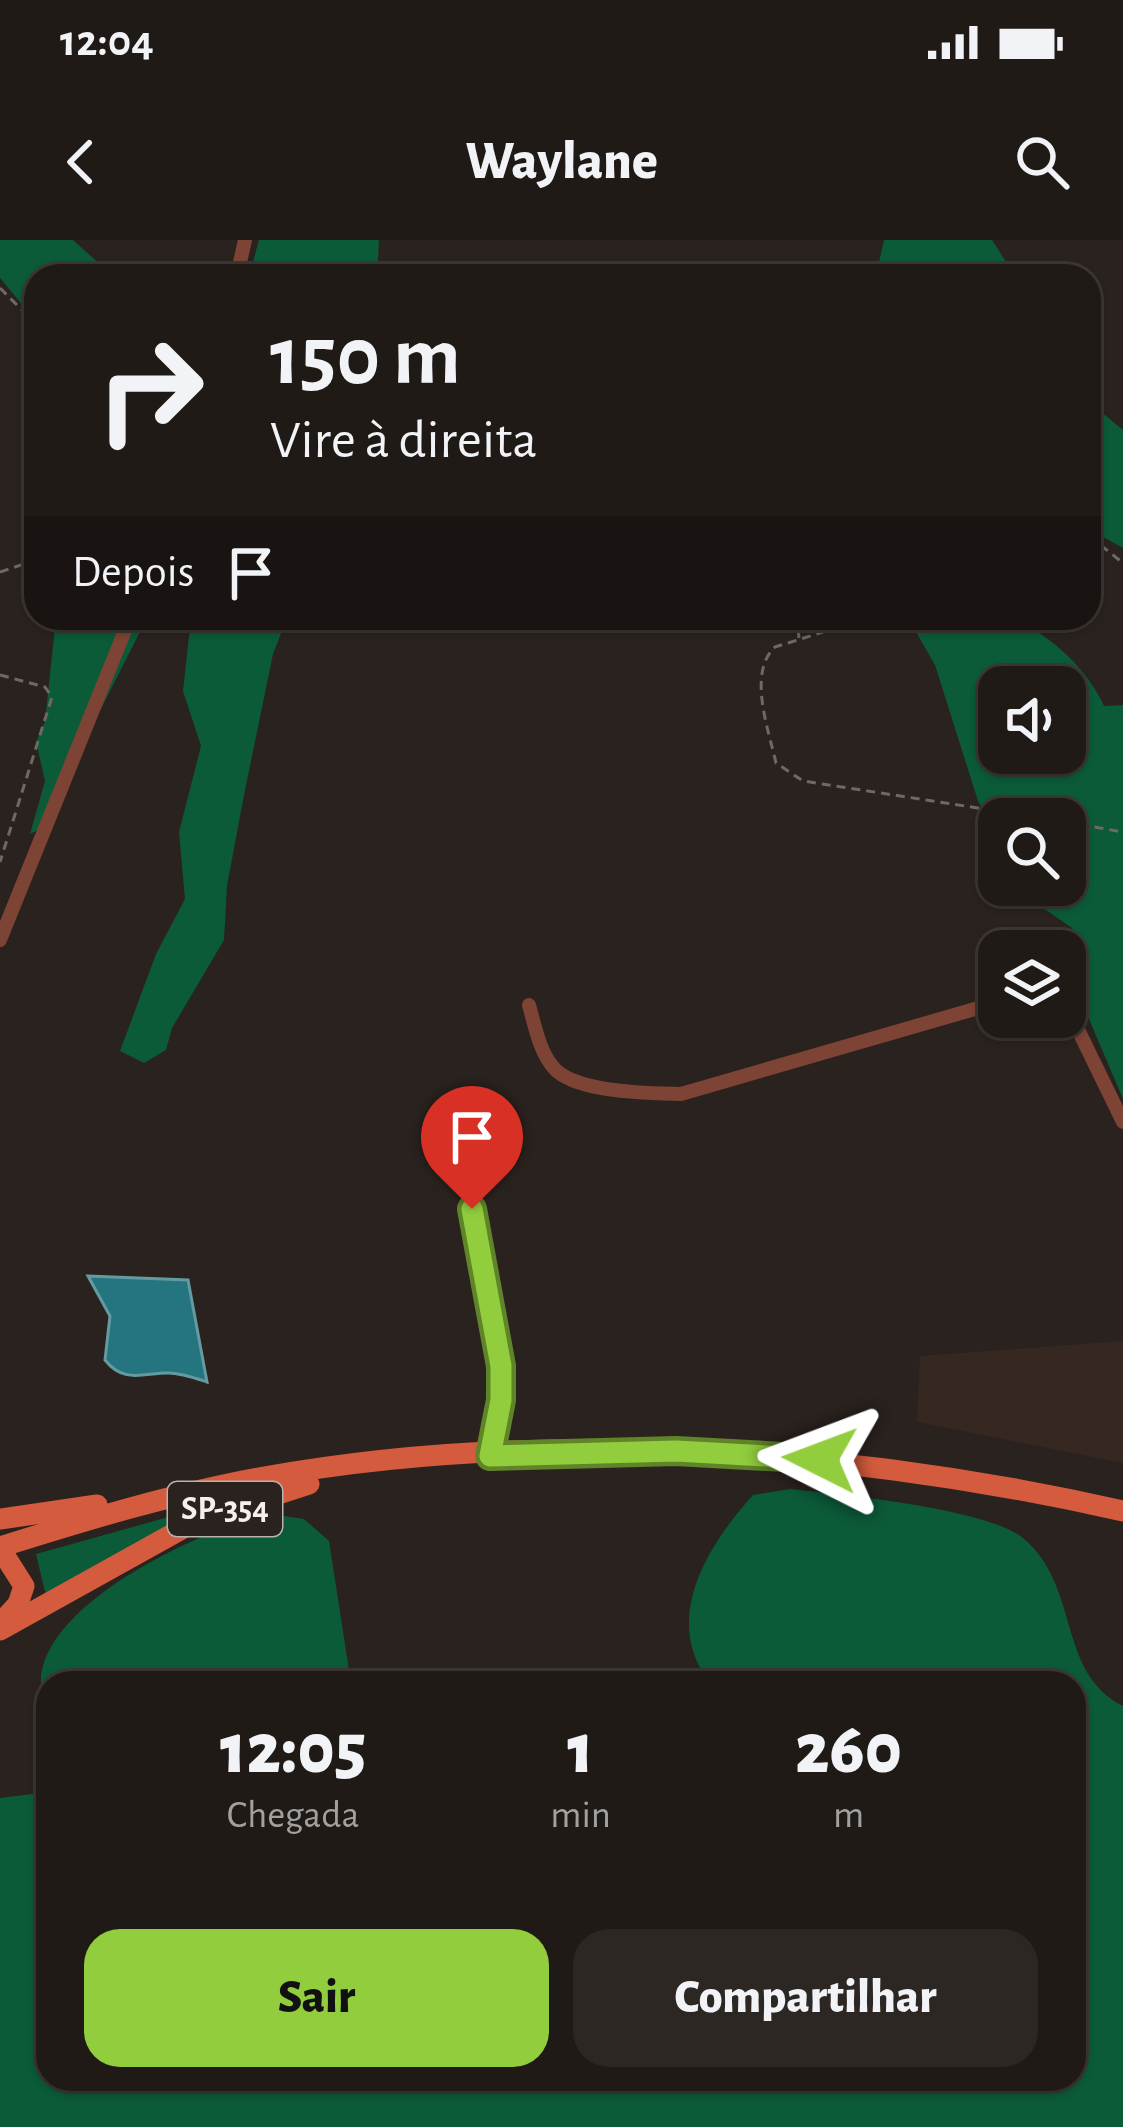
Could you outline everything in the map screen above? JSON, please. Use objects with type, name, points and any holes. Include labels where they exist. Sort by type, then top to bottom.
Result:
[{"type":"main road","name":"SP-354","points":[[0,1548],[262,1477],[396,1459],[482,1456],[676,1451],[820,1459],[992,1481],[1123,1510]]},
{"type":"main road","name":"SP-354","points":[[0,1627],[177,1531],[246,1501],[289,1488],[482,1456]]},
{"type":"main road","points":[[0,1519],[225,1478],[262,1477]]},
{"type":"main road","points":[[0,1548],[24,1586],[18,1604],[0,1627]]},
{"type":"street","points":[[0,940],[125,630]]},
{"type":"street","points":[[530,1005],[540,1044],[554,1068],[567,1078],[639,1093],[681,1094],[978,1008]]},
{"type":"street","points":[[1082,1038],[1123,1122]]},
{"type":"street","points":[[472,1209],[501,1366],[501,1400],[482,1456]]},
{"type":"path","points":[[0,288],[24,312]]},
{"type":"path","points":[[798,630],[799,639]]},
{"type":"path","points":[[829,630],[775,647],[762,665],[765,713],[776,764],[802,781],[978,808]]},
{"type":"path","points":[[0,675],[45,687],[52,697],[0,862]]},
{"type":"path","points":[[1086,826],[1123,832]]},
{"type":"shaded area","points":[[1123,1341],[1123,1463],[917,1422],[920,1356]]},
{"type":"green space","points":[[0,240],[73,240],[100,264],[24,264],[24,307],[0,278]]},
{"type":"green space","points":[[259,240],[379,240],[378,264],[252,264]]},
{"type":"green space","points":[[884,240],[992,240],[1007,264],[879,264]]},
{"type":"green space","points":[[1101,412],[1123,430],[1123,548],[1101,536]]},
{"type":"green space","points":[[55,630],[141,630],[40,829],[30,834],[45,781],[36,742],[45,721]]},
{"type":"green space","points":[[190,630],[282,630],[273,654],[244,795],[227,886],[224,940],[172,1028],[166,1050],[144,1063],[120,1051],[156,954],[185,899],[179,832],[201,746],[183,691]]},
{"type":"green space","points":[[915,630],[1033,630],[1076,666],[978,666],[978,774],[1086,774],[1086,677],[1104,706],[1123,705],[1123,1099],[1086,1012],[1086,930],[1072,930],[1043,908],[1086,906],[1086,798],[978,801],[935,665]]},
{"type":"green space","points":[[790,1489],[876,1499],[979,1519],[1023,1538],[1054,1580],[1087,1672],[1123,1706],[1123,2127],[0,2127],[0,1798],[36,1794],[36,2091],[1086,2091],[1086,1671],[703,1671],[690,1634],[696,1584],[720,1537],[753,1495]]},
{"type":"green space","points":[[201,1508],[46,1596],[36,1554]]},
{"type":"green space","points":[[271,1514],[304,1519],[329,1541],[349,1671],[43,1671],[54,1643],[81,1611],[118,1582],[203,1536]]},
{"type":"water","points":[[88,1276],[188,1280],[207,1382],[173,1373],[127,1375],[112,1367],[105,1360],[110,1316]]},
{"type":"route","points":[[472,1209],[501,1366],[501,1400],[490,1456],[676,1451],[820,1459]]}]
